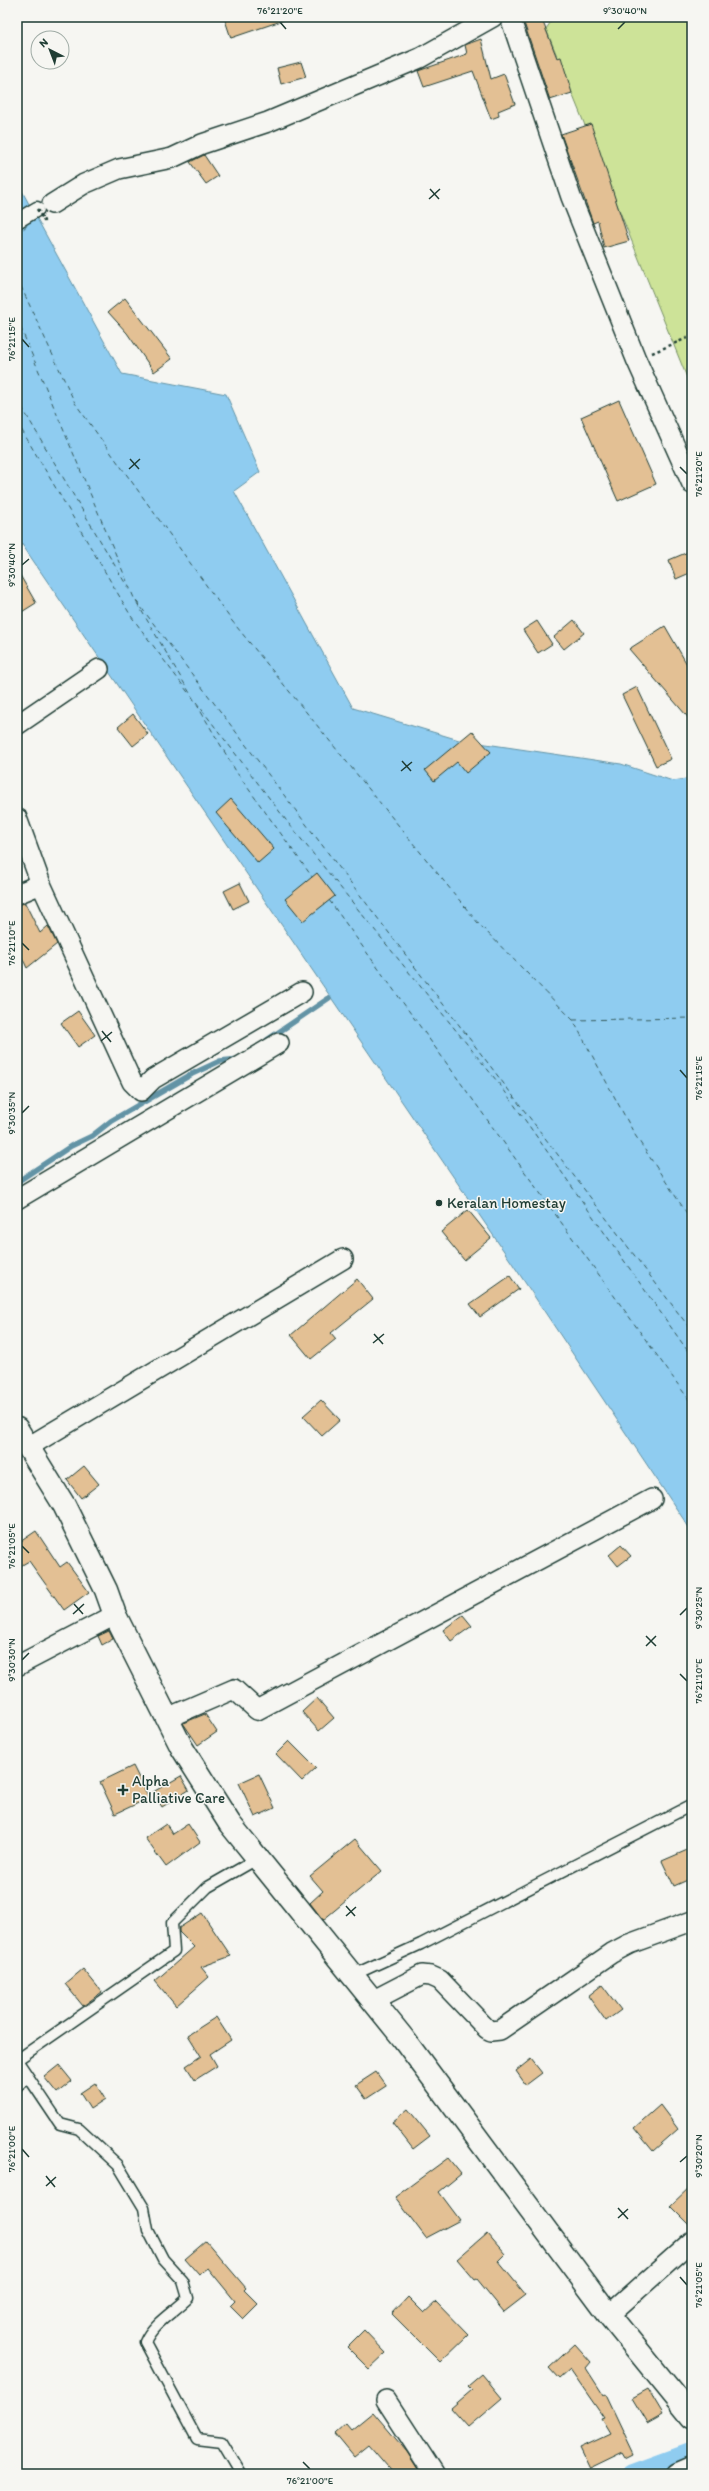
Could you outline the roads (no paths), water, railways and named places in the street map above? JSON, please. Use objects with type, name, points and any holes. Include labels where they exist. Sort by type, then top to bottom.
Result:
[{"type":"main road","points":[[22,1438],[64,1505],[106,1590],[115,1614],[182,1748],[226,1818],[257,1860],[372,2001],[478,2137],[609,2315],[692,2417]]},
{"type":"main road","points":[[678,2474],[692,2468]]},
{"type":"street","points":[[17,221],[84,184],[119,169],[172,158],[202,144],[268,122],[413,61],[493,17]]},
{"type":"street","points":[[510,17],[571,198],[636,359],[692,484]]},
{"type":"street","points":[[17,726],[99,669]]},
{"type":"street","points":[[17,818],[41,884],[132,1082],[140,1091],[153,1079],[302,992]]},
{"type":"street","points":[[17,894],[41,884]]},
{"type":"street","points":[[17,1198],[279,1043]]},
{"type":"street","points":[[22,1438],[343,1259]]},
{"type":"street","points":[[167,1718],[234,1689],[257,1710],[652,1499]]},
{"type":"street","points":[[17,1666],[115,1614]]},
{"type":"street","points":[[372,2001],[422,1975],[431,1976],[440,1980],[487,2029],[492,2031],[500,2030],[612,1953],[629,1944],[692,1921]]},
{"type":"street","points":[[609,2315],[692,2241]]},
{"type":"street","points":[[386,2400],[434,2474]]},
{"type":"lane","points":[[352,1976],[428,1941],[692,1805]]},
{"type":"lane","points":[[240,2474],[222,2442],[197,2439],[146,2342],[150,2330],[174,2313],[188,2298],[183,2281],[163,2259],[148,2230],[144,2208],[118,2165],[79,2129],[60,2124],[17,2060],[174,1951],[172,1923],[208,1887],[257,1860]]},
{"type":"lane","points":[[17,2086],[28,2077]]},
{"type":"water","points":[[17,182],[122,374],[226,394],[260,472],[234,491],[353,708],[459,740],[621,764],[673,781],[692,778],[692,1532],[510,1260],[17,537]]},
{"type":"waterway","points":[[267,1040],[329,998]]},
{"type":"waterway","points":[[17,1182],[71,1146],[92,1136],[111,1121],[192,1074],[220,1061],[240,1059]]},
{"type":"waterway","points":[[632,2474],[692,2452]]},
{"type":"place","name":"Keralan Homestay","points":[[439,1203]]},
{"type":"place","name":"Alpha Palliative Care","points":[[123,1790]]}]
